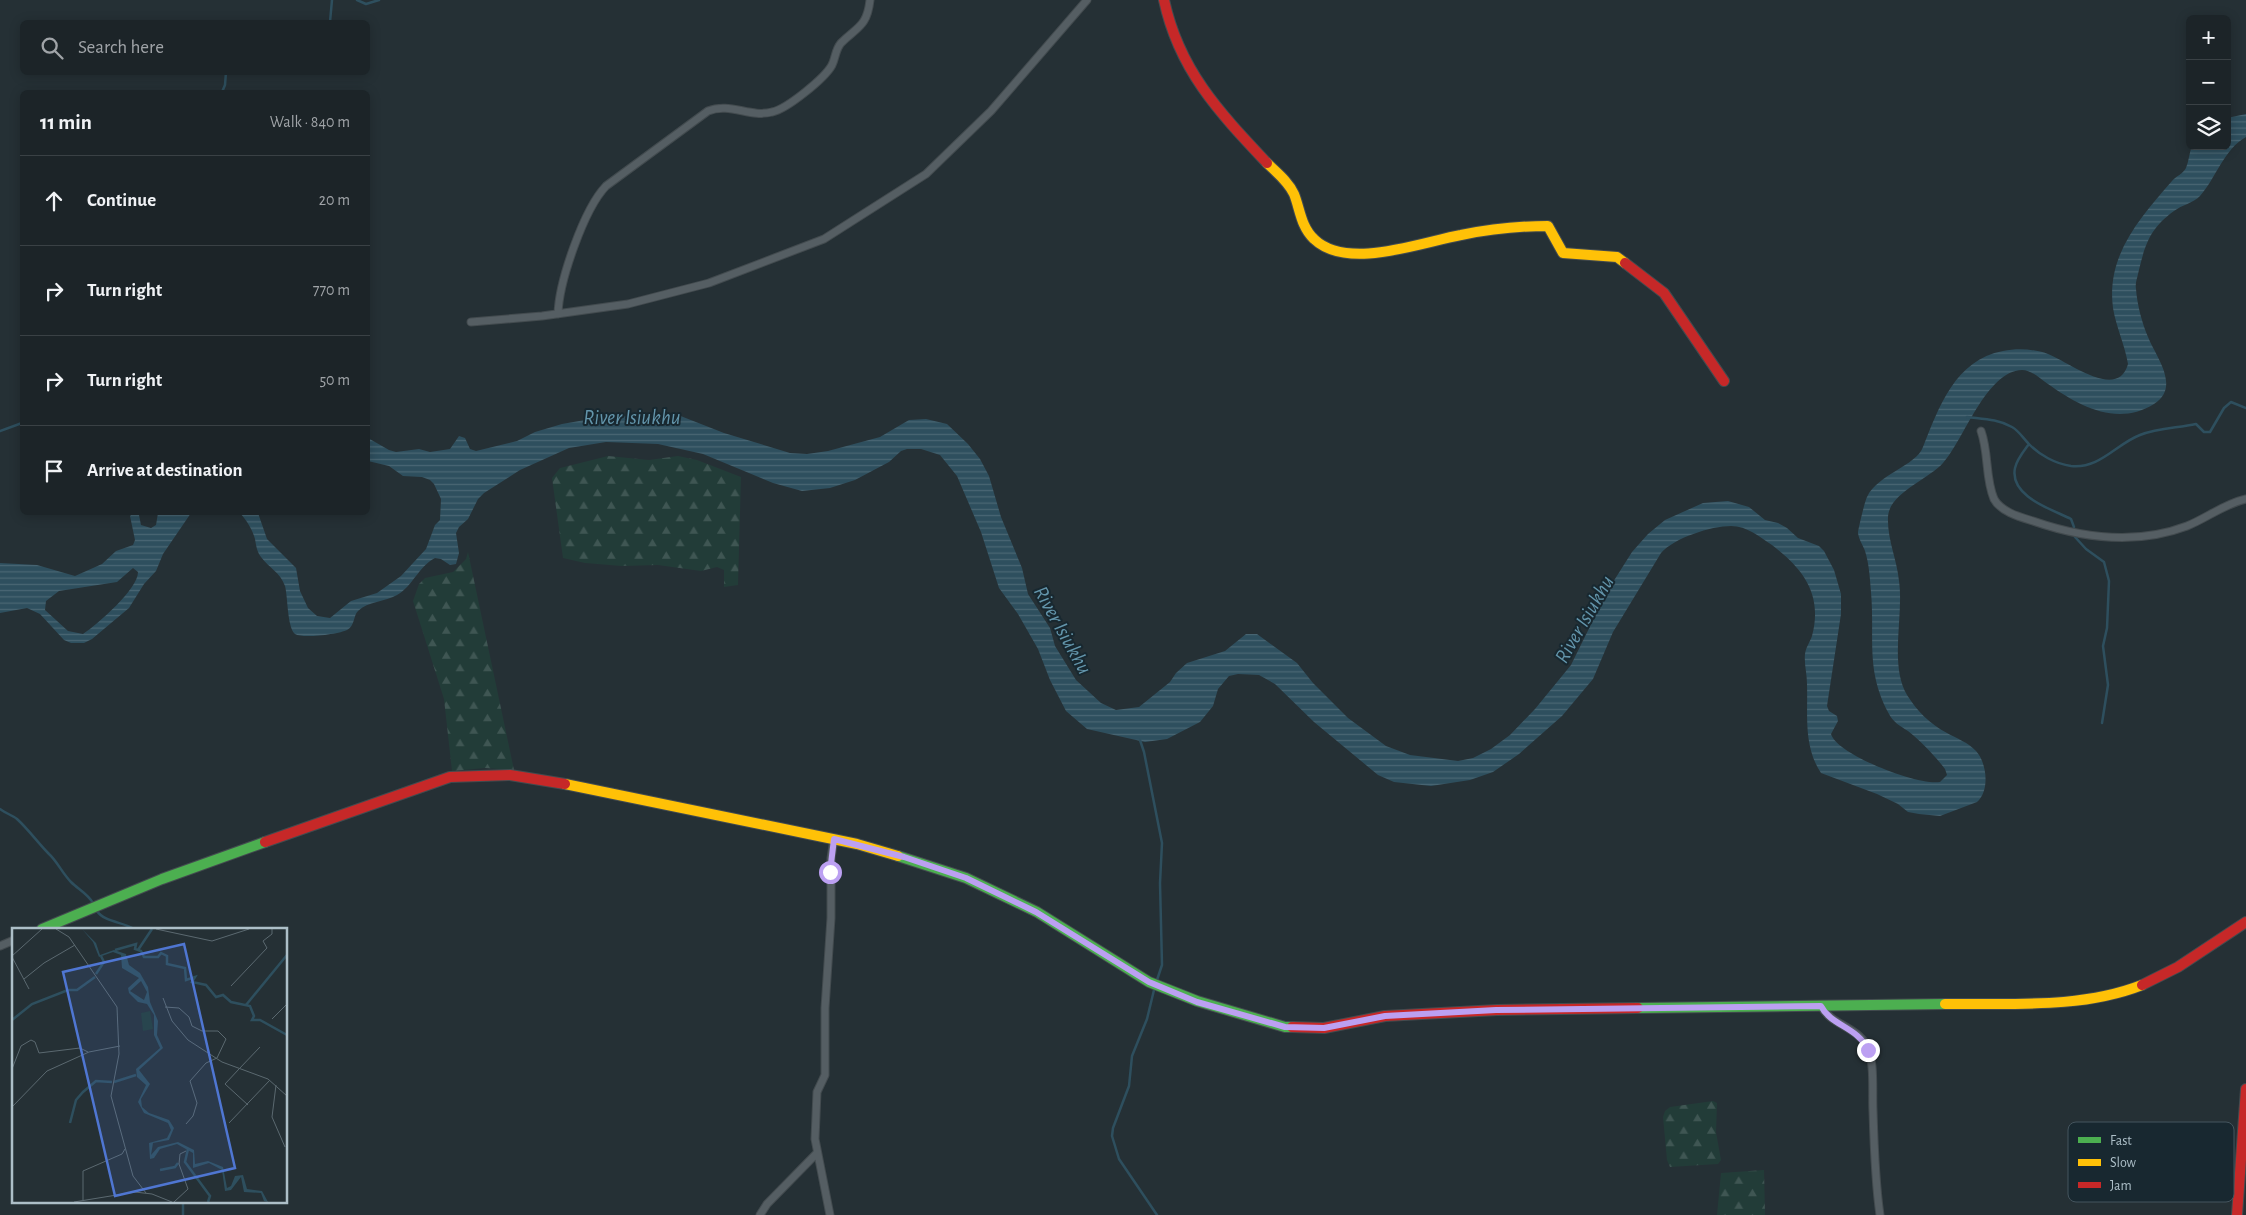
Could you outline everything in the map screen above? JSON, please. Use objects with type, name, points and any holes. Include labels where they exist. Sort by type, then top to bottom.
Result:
[{"type":"street","points":[[558,314],[561,287],[570,259],[587,216],[600,192],[708,111],[723,107],[764,114],[781,110],[798,99],[831,67],[841,43],[860,28],[868,11],[870,0]]},
{"type":"street","points":[[471,322],[558,314],[628,304],[709,283],[824,239],[926,174],[991,111],[1087,0]]},
{"type":"street","points":[[1164,0],[1166,16],[1180,52],[1199,84],[1222,113],[1291,188],[1303,226],[1316,241],[1324,246],[1349,252],[1382,252],[1453,236],[1548,226],[1563,252],[1617,257],[1664,292],[1724,381]]},
{"type":"street","points":[[1981,431],[1985,443],[1995,500],[2004,509],[2015,515],[2049,527],[2099,537],[2134,537],[2184,526],[2246,499]]},
{"type":"street","points":[[44,928],[162,880],[397,793],[450,777],[495,774],[532,777],[834,839],[904,857],[966,878],[1036,912],[1149,982],[1197,1002],[1285,1027],[1324,1028],[1385,1016],[1496,1010],[2059,1002],[2096,999],[2146,983],[2203,952],[2246,922]]},
{"type":"street","points":[[830,1215],[817,1153],[817,1098],[825,1075],[825,1008],[831,918],[831,858],[834,839]]},
{"type":"street","points":[[0,946],[12,941]]},
{"type":"street","points":[[1821,1006],[1831,1018],[1855,1033],[1868,1050],[1880,1215]]},
{"type":"street","points":[[2237,1215],[2246,1089]]},
{"type":"street","points":[[760,1215],[767,1204],[817,1153]]},
{"type":"green space","points":[[608,456],[649,460],[678,456],[697,460],[741,477],[738,585],[724,587],[724,570],[717,567],[701,571],[658,565],[622,566],[585,563],[563,558],[552,478],[560,468]]},
{"type":"green space","points":[[468,552],[514,770],[485,768],[452,771],[444,699],[413,601],[419,584],[425,578],[453,572],[466,559]]},
{"type":"green space","points":[[1713,1101],[1717,1103],[1716,1132],[1721,1160],[1718,1164],[1670,1167],[1667,1160],[1663,1117],[1665,1111],[1670,1107]]},
{"type":"green space","points":[[1764,1170],[1765,1215],[1717,1215],[1721,1173]]},
{"type":"water","name":"River Isiukhu","points":[[2246,114],[2246,137],[2238,142],[2226,156],[2200,196],[2174,211],[2159,224],[2149,238],[2143,254],[2136,283],[2137,295],[2146,332],[2164,372],[2166,389],[2162,397],[2154,404],[2140,411],[2112,414],[2072,400],[2029,371],[2022,370],[2009,373],[1997,382],[1987,394],[1943,463],[1902,494],[1890,508],[1888,525],[1898,573],[1900,595],[1898,655],[1902,683],[1907,695],[1920,712],[1935,726],[1973,748],[1980,756],[1985,770],[1984,791],[1977,802],[1940,816],[1908,812],[1898,804],[1877,794],[1821,773],[1811,752],[1808,730],[1805,654],[1815,621],[1815,607],[1812,595],[1808,584],[1793,563],[1772,545],[1737,526],[1713,528],[1693,534],[1675,542],[1661,553],[1613,632],[1593,679],[1562,716],[1519,754],[1493,772],[1470,780],[1431,786],[1394,782],[1378,775],[1314,722],[1275,684],[1259,675],[1238,674],[1229,676],[1218,689],[1213,706],[1200,722],[1167,739],[1145,742],[1087,729],[1066,711],[1050,680],[1038,649],[1018,614],[999,588],[981,532],[957,476],[940,455],[921,449],[901,451],[889,462],[855,480],[830,488],[802,491],[773,483],[703,454],[658,444],[606,442],[569,448],[520,470],[484,493],[478,499],[468,519],[459,527],[456,533],[459,553],[456,564],[450,565],[441,559],[435,558],[424,566],[403,591],[392,597],[367,605],[358,611],[350,628],[337,633],[321,635],[299,635],[295,634],[292,630],[283,581],[260,555],[252,532],[242,515],[259,515],[267,539],[296,568],[300,591],[308,608],[317,616],[330,618],[351,601],[377,593],[401,576],[426,549],[435,525],[440,520],[441,499],[434,484],[422,477],[403,476],[389,466],[370,461],[370,439],[396,452],[419,449],[430,452],[450,449],[459,436],[465,438],[470,449],[476,451],[517,441],[535,432],[562,424],[602,417],[678,415],[724,433],[790,453],[807,454],[828,451],[880,437],[909,420],[926,419],[947,424],[968,444],[980,459],[989,476],[1001,517],[1022,568],[1028,594],[1050,628],[1055,646],[1076,680],[1101,703],[1116,710],[1139,707],[1170,682],[1176,673],[1187,663],[1225,651],[1246,634],[1257,634],[1297,663],[1313,683],[1348,718],[1386,746],[1410,755],[1458,761],[1473,758],[1491,749],[1510,735],[1535,709],[1571,665],[1608,590],[1632,552],[1648,534],[1665,520],[1703,503],[1728,501],[1749,507],[1765,520],[1778,523],[1798,538],[1819,546],[1824,551],[1834,570],[1841,594],[1841,614],[1827,706],[1829,711],[1837,716],[1838,721],[1831,734],[1837,742],[1848,751],[1863,759],[1898,774],[1930,782],[1940,782],[1947,775],[1945,769],[1918,739],[1897,724],[1889,714],[1877,683],[1872,654],[1872,609],[1869,571],[1858,533],[1867,497],[1879,482],[1919,454],[1951,387],[1972,364],[1986,356],[2009,350],[2032,350],[2048,354],[2092,376],[2114,379],[2123,375],[2128,364],[2114,315],[2112,289],[2120,254],[2137,223],[2174,179],[2185,170],[2191,150],[2231,150],[2231,117]]},
{"type":"water","points":[[131,515],[139,515],[141,525],[151,528],[156,525],[158,515],[190,515],[163,554],[156,571],[144,584],[129,608],[92,639],[84,643],[71,643],[64,640],[40,614],[27,608],[0,613],[0,563],[37,565],[75,576],[102,564],[116,551],[133,545],[135,540]],"holes":[[[133,568],[138,572],[136,579],[125,596],[83,634],[68,631],[45,610],[46,601],[59,591],[117,582]]]},
{"type":"waterway","points":[[330,20],[332,0]]},
{"type":"waterway","points":[[357,0],[366,4],[379,0]]},
{"type":"waterway","points":[[223,90],[226,75]]},
{"type":"waterway","points":[[1967,417],[2007,424],[2019,433],[2032,447],[2048,458],[2065,465],[2081,466],[2099,460],[2131,439],[2161,429],[2196,424],[2204,432],[2210,432],[2224,408],[2231,402],[2246,408]]},
{"type":"waterway","points":[[0,431],[20,424]]},
{"type":"waterway","points":[[2029,444],[2019,458],[2015,468],[2015,478],[2019,487],[2034,501],[2071,519],[2074,527]]},
{"type":"waterway","points":[[2075,537],[2086,549],[2104,562],[2109,581],[2107,628],[2103,646],[2108,685],[2102,723]]},
{"type":"waterway","points":[[1140,740],[1162,843],[1160,883],[1162,965],[1157,980]]},
{"type":"waterway","points":[[0,809],[21,823],[52,857],[68,879],[93,903]]},
{"type":"waterway","points":[[97,911],[109,920],[132,928]]},
{"type":"waterway","points":[[1154,990],[1147,1019],[1132,1056],[1129,1086],[1113,1128],[1112,1136],[1119,1159],[1157,1215]]},
{"type":"waterway","points":[[183,1202],[183,1215]]},
{"type":"traffic: fast","points":[[44,928],[162,879],[265,842]]},
{"type":"traffic: fast","points":[[898,856],[966,878],[1037,912],[1149,982],[1197,1001],[1285,1027],[1292,1027]]},
{"type":"traffic: fast","points":[[1638,1008],[1945,1004]]},
{"type":"traffic: slow","points":[[1267,163],[1289,185],[1306,229],[1314,239],[1328,248],[1345,253],[1385,252],[1483,231],[1515,227],[1548,226],[1563,253],[1617,257],[1625,263]]},
{"type":"traffic: slow","points":[[565,784],[857,844],[898,856]]},
{"type":"traffic: slow","points":[[1945,1004],[2020,1004],[2070,1001],[2119,993],[2142,985]]},
{"type":"traffic: jam","points":[[1164,0],[1180,48],[1203,89],[1233,126],[1267,163]]},
{"type":"traffic: jam","points":[[1625,263],[1664,293],[1724,381]]},
{"type":"traffic: jam","points":[[265,842],[450,777],[510,775],[565,784]]},
{"type":"traffic: jam","points":[[2142,985],[2178,967],[2246,922]]},
{"type":"traffic: jam","points":[[1292,1027],[1324,1028],[1385,1016],[1497,1010],[1638,1008]]},
{"type":"traffic: jam","points":[[2237,1215],[2246,1089]]},
{"type":"route","points":[[830,872],[834,839],[930,865],[966,878],[1036,912],[1086,941],[1126,969],[1149,982],[1197,1002],[1285,1027],[1324,1028],[1385,1016],[1496,1010],[1821,1006],[1826,1014],[1850,1028],[1862,1039],[1868,1050]]}]
